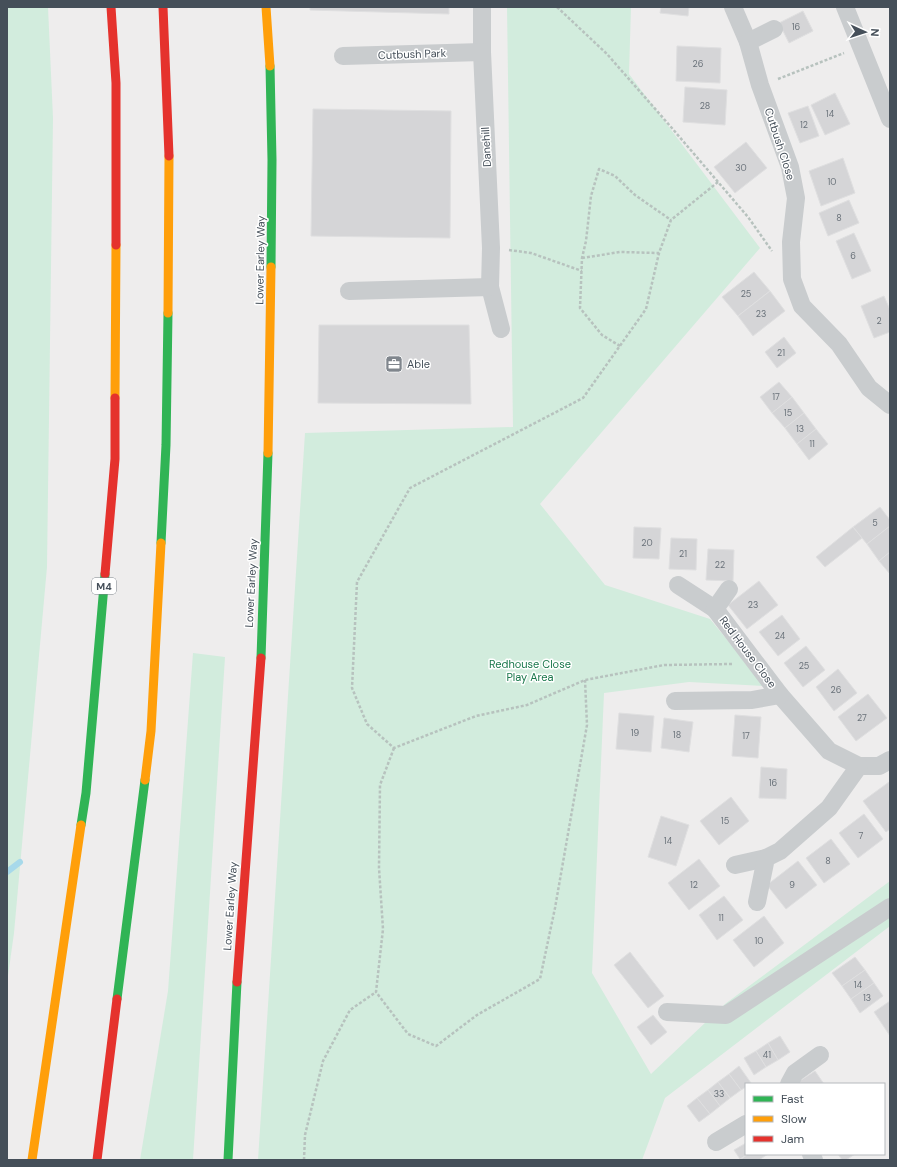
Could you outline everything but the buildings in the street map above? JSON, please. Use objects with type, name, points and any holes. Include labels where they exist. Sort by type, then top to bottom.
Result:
[{"type":"main road","name":"M4","points":[[32,1160],[86,793],[115,459],[116,83],[111,7]]},
{"type":"main road","points":[[97,1160],[150,731],[166,422],[170,186],[162,7]]},
{"type":"main road","name":"Lower Earley Way","points":[[228,1160],[235,993],[259,683],[268,489],[272,207],[270,56],[266,7]]},
{"type":"street","name":"Danehill","points":[[482,7],[482,52],[491,248],[490,288],[501,329]]},
{"type":"street","name":"Cutbush Close","points":[[733,7],[748,42],[760,85],[790,166],[796,198],[791,242],[792,279],[802,306],[839,344],[869,388],[890,405]]},
{"type":"street","points":[[845,7],[890,119]]},
{"type":"street","points":[[748,42],[774,29]]},
{"type":"street","name":"Cutbush Park","points":[[343,56],[482,52]]},
{"type":"street","points":[[349,291],[490,288]]},
{"type":"street","name":"Red House Close","points":[[678,585],[715,609],[780,695],[828,751],[859,766],[879,766],[890,760]]},
{"type":"street","name":"Red House Close","points":[[715,609],[729,589]]},
{"type":"street","name":"Red House Close","points":[[675,701],[752,700],[780,695]]},
{"type":"street","points":[[735,864],[766,858],[780,851],[829,808],[859,766]]},
{"type":"street","points":[[757,902],[766,858]]},
{"type":"street","points":[[666,1012],[726,1015],[890,906]]},
{"type":"street","points":[[790,1083],[795,1073],[820,1055]]},
{"type":"street","points":[[716,1142],[745,1125]]},
{"type":"path","points":[[557,7],[607,54],[718,182],[748,218],[774,254]]},
{"type":"path","points":[[760,85],[862,47]]},
{"type":"path","points":[[620,346],[602,335],[580,308],[582,258],[586,241],[591,196],[598,169],[615,176],[635,195],[671,220]]},
{"type":"path","points":[[394,748],[368,724],[352,688],[357,582],[410,488],[583,398],[646,309],[659,253],[671,220],[718,182]]},
{"type":"path","points":[[491,248],[531,253],[582,271]]},
{"type":"path","points":[[582,258],[620,252],[659,253]]},
{"type":"path","points":[[585,680],[587,725],[555,908],[540,979],[477,1015],[436,1046],[408,1034],[376,992],[383,929],[379,868],[380,785],[394,748],[476,716],[527,705],[585,680],[664,665],[756,664]]},
{"type":"path","points":[[304,1160],[306,1135],[323,1062],[350,1010],[376,992]]},
{"type":"green space","points":[[7,7],[48,7],[53,118],[47,567],[14,933],[7,983]]},
{"type":"green space","name":"Redhouse Close Play Area","points":[[507,7],[631,7],[629,74],[760,248],[540,504],[605,585],[710,619],[765,686],[689,682],[604,693],[592,973],[651,1074],[725,1004],[890,881],[890,926],[665,1098],[642,1160],[258,1160],[305,433],[513,427]]},
{"type":"green space","points":[[193,653],[225,657],[193,1160],[140,1160],[168,991]]},
{"type":"waterway","points":[[7,872],[20,862]]},
{"type":"traffic: fast","points":[[270,66],[272,160],[271,267]]},
{"type":"traffic: fast","points":[[161,543],[166,445],[168,313]]},
{"type":"traffic: fast","points":[[261,658],[268,453]]},
{"type":"traffic: fast","points":[[81,825],[86,793],[105,574]]},
{"type":"traffic: fast","points":[[117,999],[145,780]]},
{"type":"traffic: fast","points":[[228,1160],[237,982]]},
{"type":"traffic: slow","points":[[266,7],[270,66]]},
{"type":"traffic: slow","points":[[168,313],[169,156]]},
{"type":"traffic: slow","points":[[115,398],[116,245]]},
{"type":"traffic: slow","points":[[268,453],[271,267]]},
{"type":"traffic: slow","points":[[145,780],[151,731],[161,543]]},
{"type":"traffic: slow","points":[[32,1160],[81,825]]},
{"type":"traffic: jam","points":[[111,7],[116,83],[116,245]]},
{"type":"traffic: jam","points":[[163,7],[169,156]]},
{"type":"traffic: jam","points":[[105,574],[115,459],[115,398]]},
{"type":"traffic: jam","points":[[237,982],[261,658]]},
{"type":"traffic: jam","points":[[97,1160],[117,999]]},
{"type":"place","name":"Able","points":[[394,364]]}]
